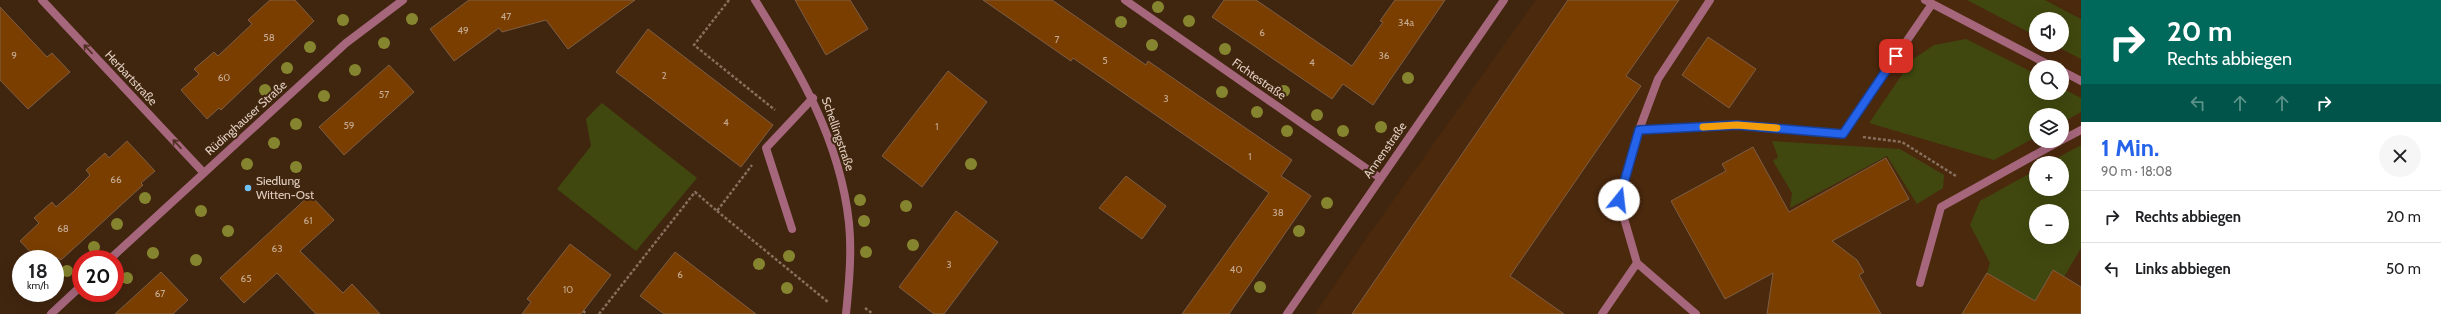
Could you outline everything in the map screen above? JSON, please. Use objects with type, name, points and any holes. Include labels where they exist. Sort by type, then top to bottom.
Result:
[{"type":"street","name":"Herbartstraße","points":[[42,0],[203,172]]},
{"type":"street","name":"Rüdinghauser Straße","points":[[120,250],[203,172],[346,43],[403,0]]},
{"type":"street","name":"Schellingstraße","points":[[755,0],[813,98],[835,157],[848,222],[850,256],[846,314]]},
{"type":"street","name":"Fichtestraße","points":[[1125,0],[1380,178]]},
{"type":"street","name":"Annenstraße","points":[[1287,314],[1504,0]]},
{"type":"street","points":[[1696,314],[1637,263],[1619,200],[1639,130],[1658,79],[1710,0]]},
{"type":"street","points":[[1639,130],[1737,125],[1843,134],[1929,2],[2041,60]]},
{"type":"street","points":[[2069,75],[2081,81]]},
{"type":"street","points":[[792,229],[766,148],[813,98]]},
{"type":"street","points":[[2069,137],[2081,130]]},
{"type":"street","points":[[1920,283],[1941,207],[2048,148]]},
{"type":"street","points":[[1602,314],[1637,263]]},
{"type":"street","points":[[51,314],[72,294]]},
{"type":"path","points":[[729,0],[694,45],[790,122]]},
{"type":"path","points":[[1843,134],[1902,142],[1975,188]]},
{"type":"path","points":[[717,211],[766,148]]},
{"type":"path","points":[[599,314],[695,192],[831,304]]},
{"type":"path","points":[[583,312],[587,314]]},
{"type":"shaded area","points":[[1536,0],[2081,0],[2081,314],[1315,314],[1363,243]]},
{"type":"green space","points":[[1967,0],[2045,0],[2068,12],[2029,12],[2029,32]]},
{"type":"green space","points":[[2069,13],[2081,19],[2081,59],[2068,52],[2069,52]]},
{"type":"green space","points":[[1966,39],[2029,70],[2029,100],[2069,100],[2069,92],[2081,98],[2081,112],[2069,119],[2069,108],[2029,108],[2029,141],[1994,160],[1869,123],[1912,60],[1934,45]]},
{"type":"green space","points":[[602,103],[697,178],[636,251],[557,189],[591,146],[586,119]]},
{"type":"green space","points":[[1772,141],[1900,149],[1944,175],[1943,188],[1917,204],[1887,156],[1790,208],[1792,193],[1773,161],[1778,157]]},
{"type":"green space","points":[[2081,145],[2081,248],[2064,277],[2053,270],[2035,301],[1987,273],[1990,263],[1970,225],[1980,201],[2029,174],[2029,196],[2069,196],[2069,156],[2061,156]]},
{"type":"building","points":[[270,0],[295,0],[314,21],[221,110],[219,108],[207,119],[181,90],[199,74],[194,69],[214,52],[218,56],[252,24],[248,20]]},
{"type":"building","points":[[469,0],[635,0],[568,49],[546,20],[502,32],[499,28],[454,61],[430,29]]},
{"type":"building","points":[[795,0],[850,0],[868,29],[826,55]]},
{"type":"building","points":[[983,0],[1052,0],[1146,65],[1148,61],[1292,160],[1281,176],[1311,196],[1229,314],[1182,314],[1269,193],[1073,58],[1071,61]]},
{"type":"building","points":[[1224,0],[1256,0],[1352,66],[1383,22],[1380,21],[1395,0],[1445,0],[1373,105],[1343,84],[1332,99],[1212,17]]},
{"type":"building","points":[[1568,0],[1679,0],[1626,76],[1641,86],[1510,276],[1564,314],[1352,314]]},
{"type":"building","points":[[0,7],[47,57],[52,53],[70,72],[28,109],[0,80]]},
{"type":"building","points":[[648,29],[773,125],[741,167],[616,72]]},
{"type":"building","points":[[1708,37],[1756,69],[1729,108],[1682,75]]},
{"type":"building","points":[[389,65],[414,92],[344,155],[319,127]]},
{"type":"building","points":[[948,71],[987,102],[922,187],[882,156]]},
{"type":"building","points":[[127,141],[155,171],[141,183],[143,185],[64,257],[64,250],[28,250],[20,241],[39,223],[34,218],[52,202],[56,207],[74,191],[90,175],[86,170],[105,153],[109,158]]},
{"type":"building","points":[[1753,147],[1789,212],[1886,158],[1909,199],[1832,241],[1857,260],[1864,272],[1859,275],[1881,314],[1767,314],[1773,273],[1725,299],[1671,201],[1726,171],[1722,164]]},
{"type":"building","points":[[1126,176],[1166,206],[1142,239],[1099,208]]},
{"type":"building","points":[[310,195],[334,220],[300,251],[343,293],[352,284],[380,314],[316,314],[277,273],[244,303],[220,278]]},
{"type":"building","points":[[956,211],[998,242],[944,314],[934,314],[899,287]]},
{"type":"building","points":[[570,244],[611,275],[581,314],[522,314],[531,302],[527,299]]},
{"type":"building","points":[[675,252],[756,314],[664,314],[640,296]]},
{"type":"building","points":[[2053,270],[2081,287],[2081,314],[1962,314],[1987,273],[2035,301]]},
{"type":"building","points":[[161,272],[188,300],[173,314],[115,314]]},
{"type":"slow traffic","points":[[1703,127],[1737,125],[1777,128]]},
{"type":"place","name":"Siedlung Witten-Ost","points":[[248,188]]},
{"type":"route","points":[[1619,200],[1639,130],[1737,125],[1843,134],[1896,56]]}]
